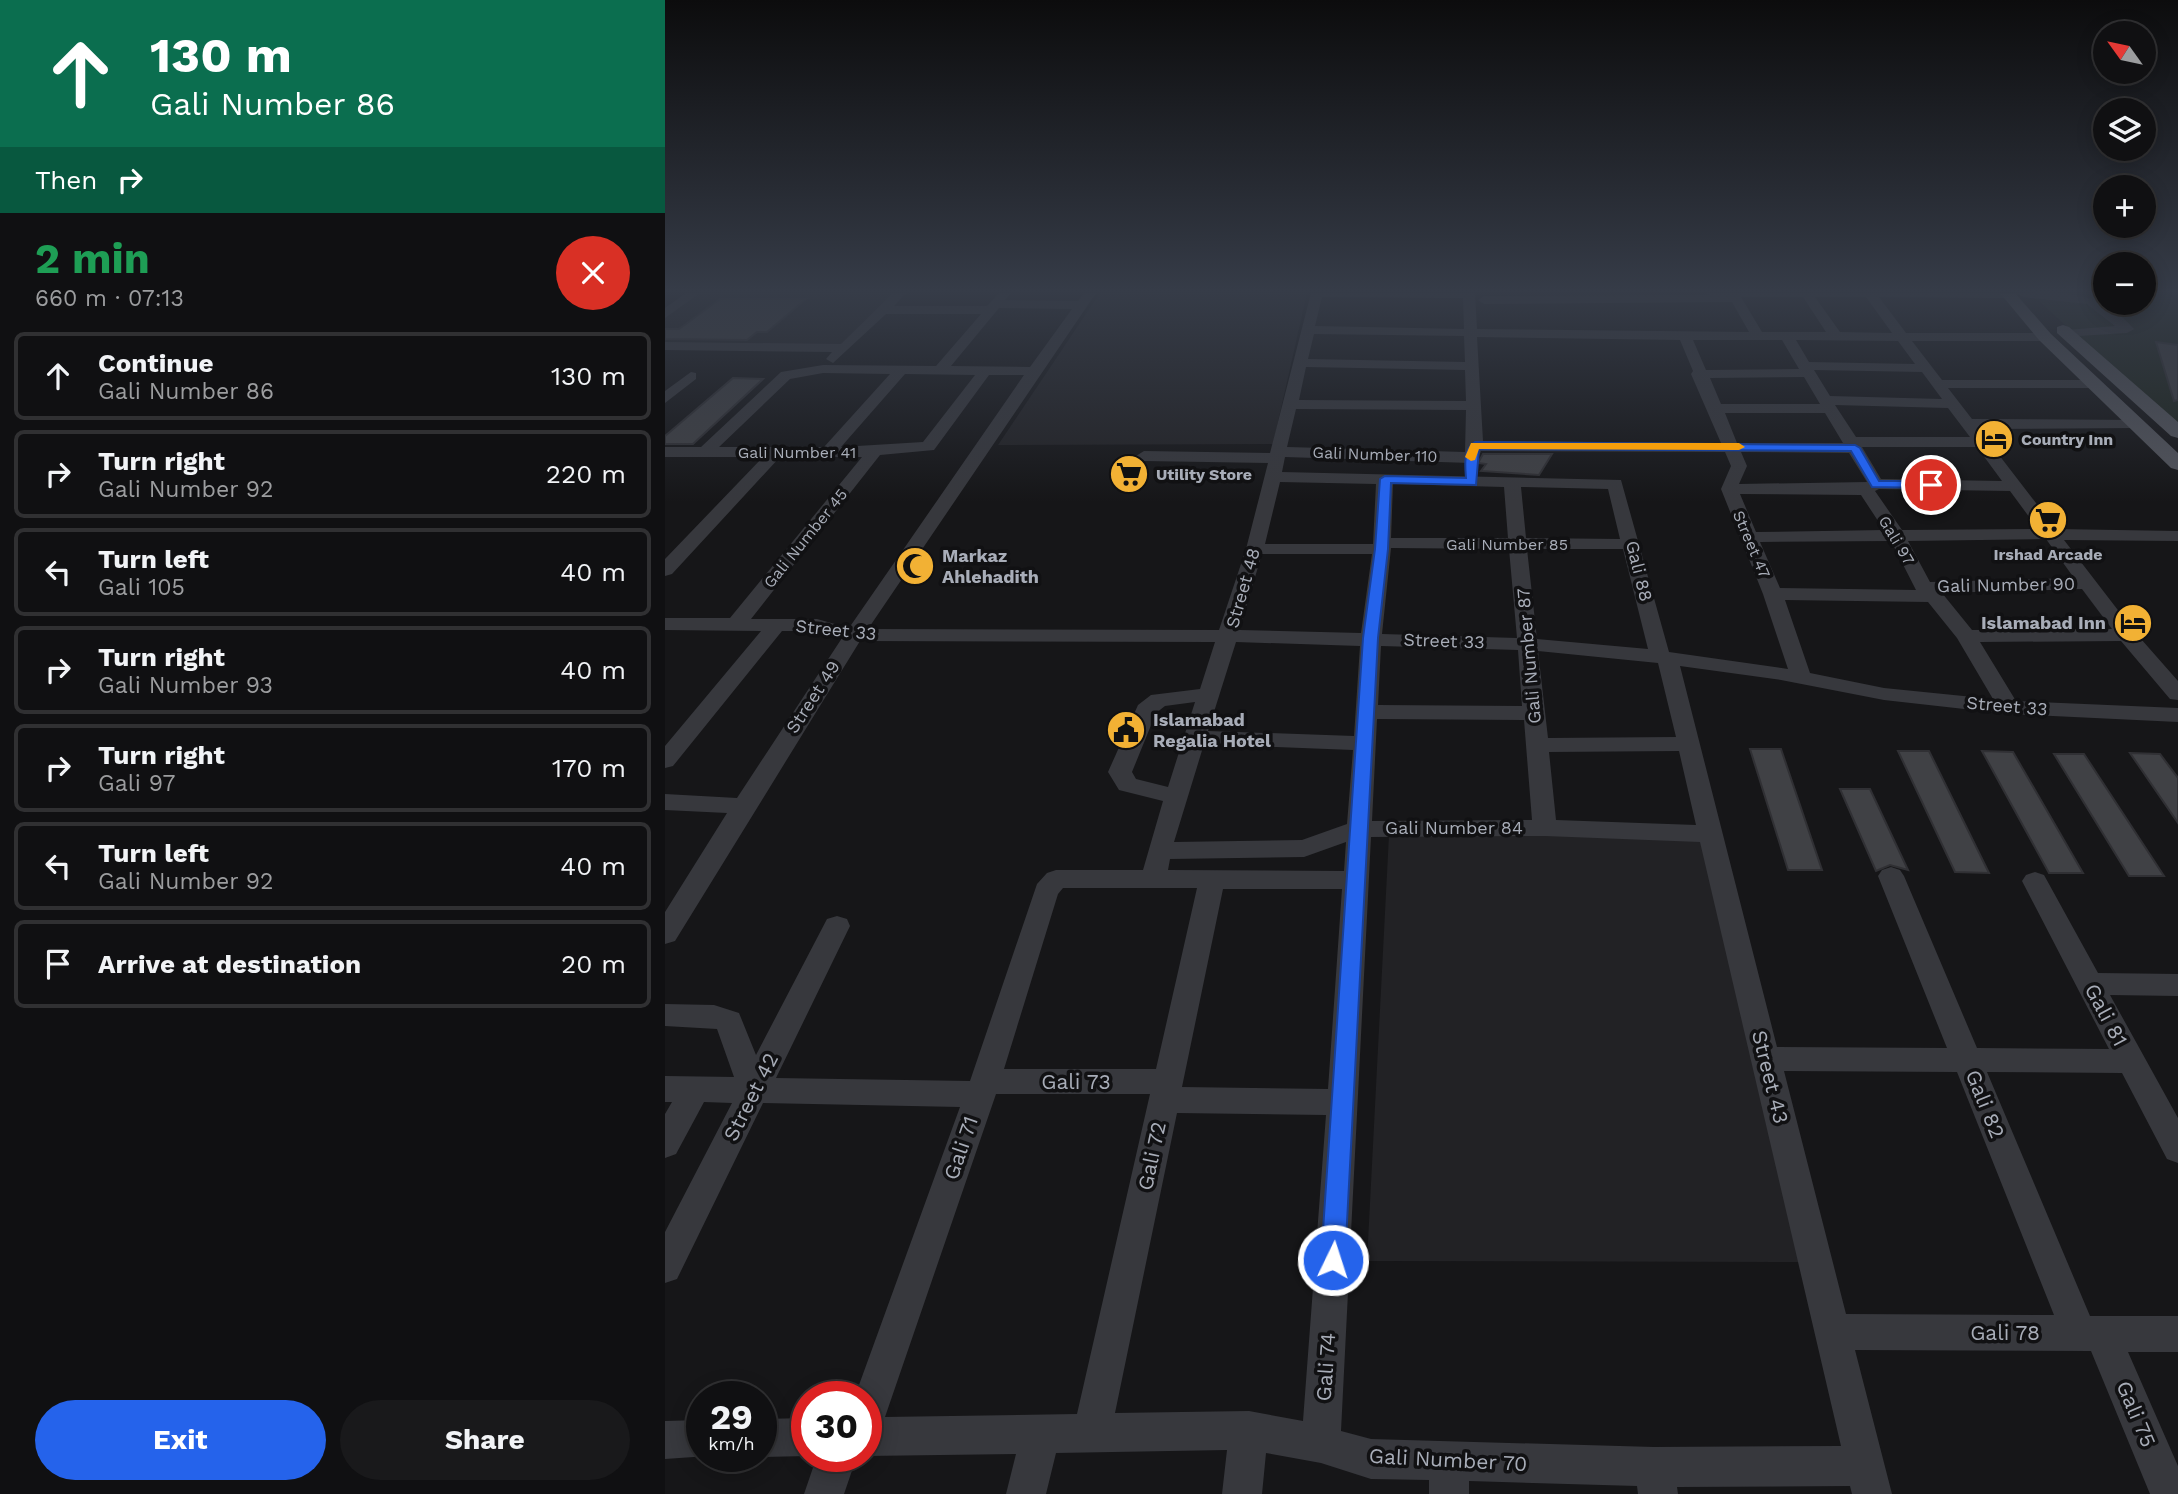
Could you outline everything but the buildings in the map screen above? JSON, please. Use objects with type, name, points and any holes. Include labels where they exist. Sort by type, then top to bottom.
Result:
[{"type":"main road","points":[[2071,363],[2178,464]]},
{"type":"main road","points":[[2100,363],[2178,432]]},
{"type":"street","points":[[823,369],[829,363]]},
{"type":"street","points":[[940,370],[946,363]]},
{"type":"street","name":"Street 49","points":[[665,934],[742,806],[853,635],[1042,363]]},
{"type":"street","points":[[1299,363],[1470,366]]},
{"type":"street","name":"Street 48","points":[[1154,878],[1159,851],[1255,549],[1299,363]]},
{"type":"street","points":[[1470,363],[1473,407],[1472,482]]},
{"type":"street","name":"Street 47","points":[[1692,363],[1739,466],[1728,489],[1751,537],[1801,678]]},
{"type":"street","name":"Gali 97","points":[[1803,363],[1853,445],[1871,487],[1929,592],[1966,636],[2009,707]]},
{"type":"street","points":[[1921,363],[2127,635],[2178,694]]},
{"type":"street","points":[[1698,374],[1807,369],[1925,368]]},
{"type":"street","points":[[705,452],[786,375],[823,369],[1036,371]]},
{"type":"street","points":[[828,452],[902,369]]},
{"type":"street","name":"Gali Number 41","points":[[672,452],[874,452],[883,448],[928,447],[985,371]]},
{"type":"street","points":[[665,399],[691,376]]},
{"type":"street","points":[[1938,384],[2092,384]]},
{"type":"street","points":[[1289,404],[1473,407]]},
{"type":"street","points":[[1714,409],[1828,404],[1953,404]]},
{"type":"street","points":[[1968,424],[2136,423]]},
{"type":"street","points":[[1473,451],[1982,442]]},
{"type":"street","name":"Gali Number 110","points":[[1276,462],[1473,451]]},
{"type":"street","points":[[665,464],[672,452]]},
{"type":"street","points":[[665,570],[776,452]]},
{"type":"street","name":"Gali Number 45","points":[[736,624],[874,452]]},
{"type":"street","points":[[1143,456],[1276,462],[1385,479],[1513,483]]},
{"type":"street","name":"Gali 74","points":[[1321,1444],[1370,638],[1382,546],[1385,479]]},
{"type":"street","name":"Gali 88","points":[[1513,483],[1615,484],[1664,659]]},
{"type":"street","name":"Gali Number 87","points":[[1513,483],[1545,828]]},
{"type":"street","points":[[1728,489],[2014,486]]},
{"type":"street","points":[[1751,537],[2051,534],[2178,536]]},
{"type":"street","name":"Gali Number 85","points":[[1255,549],[1632,544]]},
{"type":"street","name":"Gali Number 90","points":[[1773,594],[1929,592],[2088,583]]},
{"type":"street","name":"Street 33","points":[[665,624],[817,625],[853,635],[1229,636],[1528,644],[1801,678],[1884,694],[2009,707],[2178,716]]},
{"type":"street","points":[[665,761],[776,625]]},
{"type":"street","points":[[1966,636],[2127,635]]},
{"type":"street","name":"Street 43","points":[[1664,659],[1689,744],[1869,1480]]},
{"type":"street","points":[[1178,797],[1127,785],[1120,772],[1146,710],[1159,701],[1210,694]]},
{"type":"street","points":[[1367,712],[1535,713]]},
{"type":"street","points":[[1197,737],[1365,743]]},
{"type":"street","points":[[1538,745],[1689,744]]},
{"type":"street","points":[[665,802],[742,806]]},
{"type":"street","name":"Gali Number 84","points":[[1159,851],[1304,848],[1359,829],[1545,828],[1710,834]]},
{"type":"street","name":"Gali 82","points":[[1891,876],[1967,1060],[2091,1333]]},
{"type":"street","points":[[1056,879],[1356,880]]},
{"type":"street","name":"Gali 71","points":[[879,1381],[982,1088],[1046,891],[1056,879]]},
{"type":"street","name":"Gali 72","points":[[1092,1432],[1212,879]]},
{"type":"street","name":"Gali 81","points":[[2035,881],[2176,1141]]},
{"type":"street","name":"Street 42","points":[[665,1267],[837,926]]},
{"type":"street","points":[[2090,984],[2178,985]]},
{"type":"street","points":[[665,1015],[714,1016],[729,1021],[754,1090]]},
{"type":"street","points":[[1766,1059],[2131,1061]]},
{"type":"street","name":"Gali 73","points":[[680,1090],[982,1088],[1166,1091],[1342,1102]]},
{"type":"street","points":[[665,1144],[680,1090]]},
{"type":"street","name":"Gali 78","points":[[1832,1332],[2178,1334]]},
{"type":"street","name":"Gali 75","points":[[2091,1333],[2170,1494]]},
{"type":"street","points":[[1242,1494],[1249,1430]]},
{"type":"street","name":"Gali Number 70","points":[[882,1437],[1249,1430],[1321,1444],[1449,1478],[1869,1480]]},
{"type":"street","points":[[1026,1494],[1041,1433]]},
{"type":"street","points":[[665,1440],[686,1439]]},
{"type":"street","points":[[824,1494],[832,1472]]},
{"type":"shaded area","points":[[1053,363],[1291,363],[1273,444],[998,445]]},
{"type":"shaded area","points":[[2106,363],[2178,363],[2178,428]]},
{"type":"shaded area","points":[[1717,832],[1812,1262],[1367,1261],[1389,835]]},
{"type":"slow traffic","points":[[1471,457],[1475,446],[1739,447]]},
{"type":"place","name":"Country Inn","points":[[1994,439]]},
{"type":"place","name":"Utility Store","points":[[1129,474]]},
{"type":"place","name":"Irshad Arcade","points":[[2048,520]]},
{"type":"place","name":"Markaz Ahlehadith","points":[[915,566]]},
{"type":"place","name":"Islamabad Inn","points":[[2133,623]]},
{"type":"place","name":"Islamabad Regalia Hotel","points":[[1126,730]]},
{"type":"route","points":[[1333,1260],[1370,638],[1382,549],[1385,479],[1472,482],[1471,457],[1475,446],[1779,447],[1855,448],[1876,484],[1931,485]]}]
